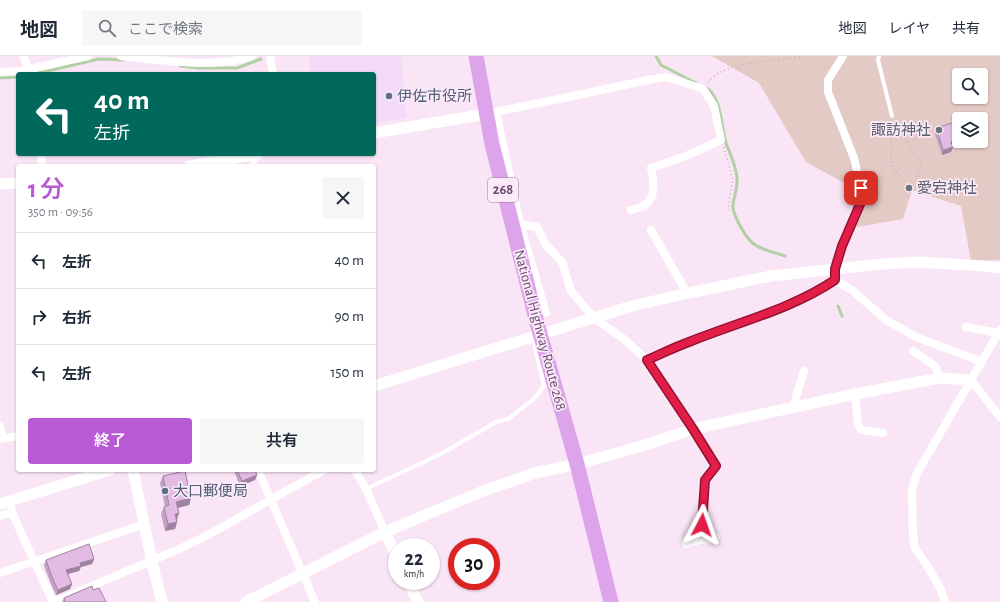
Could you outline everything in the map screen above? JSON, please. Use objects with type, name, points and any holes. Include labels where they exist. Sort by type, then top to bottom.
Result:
[{"type":"highway","name":"National Highway Route 268","points":[[476,56],[491,113],[492,144],[577,464],[611,602]]},
{"type":"street","points":[[24,56],[24,72]]},
{"type":"street","points":[[0,72],[24,72],[88,56]]},
{"type":"street","points":[[121,56],[168,61],[230,62],[243,60],[252,56]]},
{"type":"street","points":[[270,56],[273,72]]},
{"type":"street","points":[[835,280],[835,269],[842,246],[861,202],[861,188],[854,158],[828,92],[828,80],[843,56]]},
{"type":"street","points":[[376,133],[491,113],[667,77],[703,89],[714,106],[721,140],[686,156],[651,168],[654,182],[650,200],[644,206],[631,210]]},
{"type":"street","points":[[491,113],[520,224],[540,329]]},
{"type":"street","points":[[206,164],[255,158]]},
{"type":"street","points":[[0,184],[16,183]]},
{"type":"street","points":[[520,224],[537,227],[546,245],[562,262],[571,291],[594,318],[624,339],[647,360],[716,466],[705,480],[701,540]]},
{"type":"street","points":[[651,230],[688,293]]},
{"type":"street","points":[[376,385],[540,329],[594,318],[632,306],[688,293],[771,276],[882,264],[918,262],[1000,268]]},
{"type":"street","points":[[647,360],[689,342],[773,312],[826,286],[835,280]]},
{"type":"street","points":[[835,280],[852,290],[886,320],[916,337],[982,362]]},
{"type":"street","points":[[945,602],[941,590],[916,548],[913,535],[912,491],[916,475],[999,332],[966,327]]},
{"type":"street","points":[[913,351],[935,366],[940,378]]},
{"type":"street","points":[[793,407],[804,371]]},
{"type":"street","points":[[246,602],[385,532],[483,491],[535,473],[577,464],[642,446],[693,429],[855,394],[940,378],[971,380],[1000,417]]},
{"type":"street","points":[[855,394],[858,424],[861,430],[883,433]]},
{"type":"street","points":[[0,426],[2,438],[16,436]]},
{"type":"street","points":[[0,516],[7,506],[104,472]]},
{"type":"street","points":[[133,472],[162,602]]},
{"type":"street","points":[[259,472],[315,602]]},
{"type":"street","points":[[7,506],[54,602],[152,562],[206,536],[320,472]]},
{"type":"street","points":[[355,472],[366,489],[388,538]]},
{"type":"street","points":[[0,573],[145,524]]},
{"type":"street","points":[[686,544],[716,538]]},
{"type":"street","points":[[412,590],[418,602]]},
{"type":"lane","points":[[879,56],[878,60],[892,116]]},
{"type":"lane","points":[[366,489],[441,454],[496,422],[508,419],[535,398],[544,386],[540,329]]},
{"type":"path","points":[[703,89],[713,76],[739,66],[804,56]]},
{"type":"path","points":[[892,116],[891,165],[899,176]]},
{"type":"path","points":[[892,116],[898,128],[921,162],[916,177]]},
{"type":"path","points":[[721,140],[734,181],[729,200],[728,212]]},
{"type":"shaded area","name":"伊佐市役所","points":[[308,56],[406,56],[401,57],[406,118],[376,123],[376,72],[311,72]]},
{"type":"shaded area","points":[[712,56],[1000,56],[1000,260],[971,261],[961,206],[912,190],[903,219],[857,227],[848,185],[806,162],[759,83]]},
{"type":"building","points":[[952,123],[952,147],[943,150],[937,130],[940,129],[939,127]]},
{"type":"building","points":[[185,472],[191,498],[176,502],[179,513],[175,514],[177,522],[168,524],[164,507],[169,505],[163,476]]},
{"type":"building","points":[[238,472],[256,472],[257,475],[242,481]]},
{"type":"building","points":[[89,544],[94,559],[80,563],[81,566],[66,570],[72,584],[58,590],[46,560]]},
{"type":"building","points":[[92,586],[93,590],[99,588],[106,602],[65,602],[64,598]]},
{"type":"waterway","points":[[656,56],[661,65],[696,83]]},
{"type":"waterway","points":[[43,72],[99,59],[123,60]]},
{"type":"waterway","points":[[180,66],[199,68],[237,68],[261,59]]},
{"type":"waterway","points":[[0,78],[16,77]]},
{"type":"waterway","points":[[705,87],[711,91],[718,104],[726,143],[733,160],[737,178],[733,207],[734,214],[747,237],[756,246],[785,256]]},
{"type":"waterway","points":[[838,306],[842,316]]},
{"type":"place","name":"伊佐市役所","points":[[389,96]]},
{"type":"place","name":"諏訪神社","points":[[939,130]]},
{"type":"place","name":"愛宕神社","points":[[909,188]]},
{"type":"place","name":"大口郵便局","points":[[165,491]]},
{"type":"route","points":[[702,525],[705,480],[716,466],[647,360],[689,342],[773,312],[826,286],[835,280],[835,269],[842,246],[861,202],[861,188]]}]
